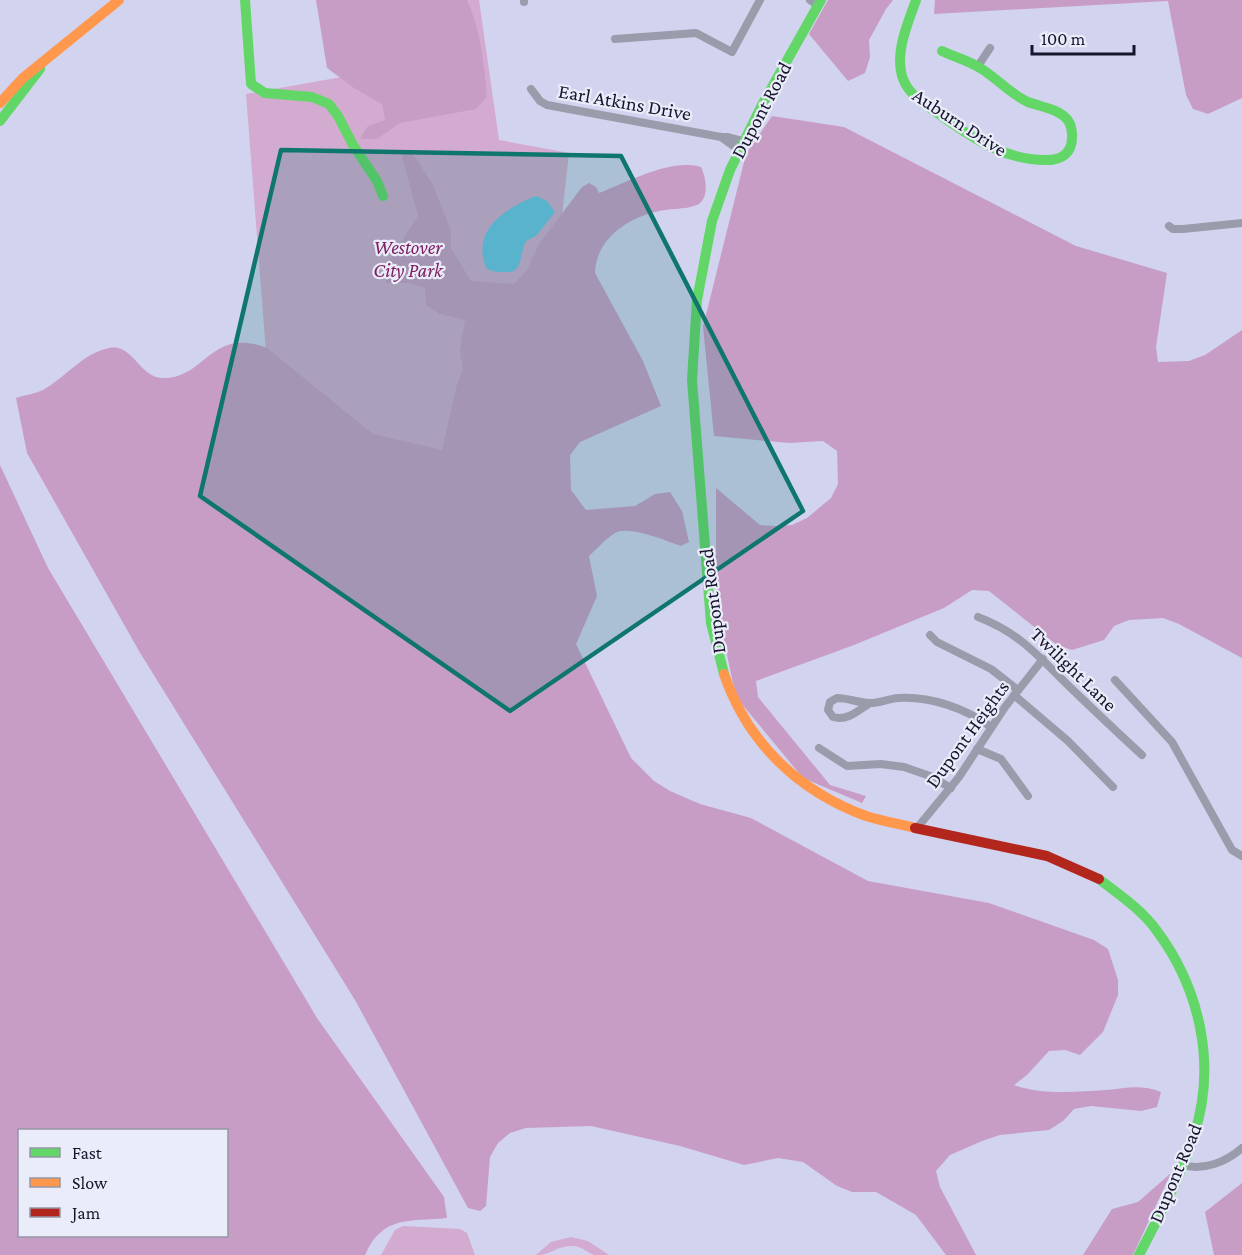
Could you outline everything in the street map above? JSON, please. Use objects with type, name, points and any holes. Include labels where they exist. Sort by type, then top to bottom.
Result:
[{"type":"street","points":[[0,103],[23,78],[119,0]]},
{"type":"street","points":[[245,0],[251,84],[267,95],[299,95],[315,98],[327,104],[343,121],[353,146],[378,180],[382,196]]},
{"type":"street","points":[[615,39],[696,33],[732,52],[760,0]]},
{"type":"street","name":"Auburn Drive","points":[[916,0],[903,42],[900,63],[903,83],[915,98],[982,142],[1010,156],[1028,161],[1046,160],[1064,156],[1069,151],[1072,137],[1068,120],[1064,116],[1025,101],[978,66],[942,51]]},
{"type":"street","name":"Dupont Road","points":[[817,2],[741,146],[719,200],[700,270],[692,343],[692,380],[711,623],[716,653],[727,687],[747,725],[770,755],[813,791],[849,810],[890,822],[1035,853],[1064,862],[1097,878],[1116,891],[1149,919],[1163,937],[1179,963],[1195,1001],[1203,1046],[1204,1080],[1200,1114],[1189,1151],[1139,1255]]},
{"type":"street","points":[[978,66],[990,48]]},
{"type":"street","points":[[0,121],[45,61]]},
{"type":"street","name":"Earl Atkins Drive","points":[[531,89],[540,101],[548,105],[721,137],[741,146]]},
{"type":"street","points":[[1169,226],[1173,229],[1183,229],[1242,223]]},
{"type":"street","name":"Twilight Lane","points":[[978,617],[1014,634],[1142,755]]},
{"type":"street","points":[[930,635],[937,642],[998,673],[1113,787]]},
{"type":"street","name":"Dupont Heights","points":[[916,828],[951,788],[991,727],[1042,659]]},
{"type":"street","points":[[1115,680],[1172,742],[1232,850],[1242,856]]},
{"type":"street","points":[[870,703],[853,715],[841,718],[833,717],[828,710],[830,702],[837,698],[870,703],[899,698],[929,700],[971,715],[991,727]]},
{"type":"street","points":[[819,748],[847,766],[881,764],[904,767],[930,776],[951,788]]},
{"type":"street","points":[[977,749],[1001,759],[1028,796]]},
{"type":"street","points":[[1182,1165],[1191,1167],[1209,1165],[1230,1157],[1242,1148]]},
{"type":"highlighted area","points":[[281,150],[621,156],[803,511],[510,711],[200,496]]},
{"type":"green space","points":[[316,0],[467,0],[479,36],[487,97],[476,109],[400,123],[377,139],[360,139],[368,126],[385,120],[382,104],[354,88],[327,68]]},
{"type":"green space","name":"Westover City Park","points":[[366,0],[479,0],[499,140],[569,153],[532,487],[286,611],[246,94],[376,71]]},
{"type":"green space","points":[[828,0],[893,0],[869,40],[870,57],[865,73],[848,81],[809,34]]},
{"type":"green space","points":[[935,0],[1242,0],[1242,98],[1208,114],[1193,109],[1186,95],[1168,1],[934,14]]},
{"type":"green space","points":[[772,116],[844,127],[1076,246],[1167,273],[1156,347],[1158,362],[1189,361],[1205,355],[1242,330],[1242,658],[1179,624],[1163,618],[1129,620],[1114,626],[1104,640],[1072,650],[1057,645],[989,591],[972,590],[944,608],[854,645],[756,681],[758,697],[830,785],[866,796],[862,803],[803,778],[736,697],[716,603],[716,488],[760,525],[792,525],[807,518],[831,498],[838,484],[837,451],[823,441],[789,443],[714,436],[703,327],[746,154]]},
{"type":"green space","points":[[408,151],[415,157],[433,185],[451,231],[451,248],[471,281],[514,284],[527,270],[539,244],[582,187],[589,183],[596,187],[599,193],[650,172],[676,166],[701,167],[703,171],[706,187],[701,202],[692,207],[660,211],[634,220],[614,233],[607,241],[597,261],[595,273],[643,361],[661,406],[580,442],[570,455],[571,490],[586,510],[635,506],[655,494],[670,492],[682,511],[689,542],[681,546],[648,535],[621,531],[611,535],[589,556],[597,596],[576,644],[631,758],[654,781],[670,791],[700,804],[751,818],[868,881],[989,903],[1094,940],[1108,949],[1118,980],[1118,995],[1103,1032],[1080,1055],[1065,1050],[1049,1051],[1027,1075],[1014,1085],[1059,1092],[1147,1088],[1161,1092],[1157,1107],[1141,1111],[1091,1106],[1074,1109],[1063,1121],[1049,1130],[1000,1135],[950,1155],[936,1171],[940,1187],[976,1255],[946,1255],[916,1215],[876,1192],[852,1192],[837,1186],[803,1162],[778,1158],[744,1165],[680,1146],[591,1126],[526,1128],[510,1133],[498,1143],[490,1157],[486,1206],[480,1211],[468,1208],[355,1000],[139,651],[27,453],[16,398],[43,390],[91,355],[109,348],[124,350],[147,372],[162,378],[177,376],[189,371],[220,348],[248,343],[267,348],[373,434],[442,450],[457,384],[463,369],[460,351],[465,320],[440,314],[426,305],[425,288],[408,283],[386,283],[386,265],[418,216],[401,153]]},
{"type":"green space","points":[[0,465],[48,568],[317,1018],[444,1197],[447,1218],[409,1221],[389,1227],[372,1242],[365,1255],[0,1255]]},
{"type":"green space","points":[[1171,1173],[1133,1255],[1083,1255],[1112,1209],[1138,1202]]},
{"type":"green space","points":[[1242,1183],[1242,1255],[1214,1255],[1205,1212]]},
{"type":"green space","points":[[403,1226],[460,1229],[467,1233],[475,1255],[381,1255],[395,1230]]},
{"type":"green space","points":[[571,1237],[588,1241],[609,1255],[594,1255],[573,1246],[536,1255],[551,1242]]},
{"type":"water","points":[[536,196],[547,201],[555,212],[536,236],[526,241],[518,267],[510,272],[495,272],[486,268],[483,242],[487,231],[503,214]]},
{"type":"traffic: fast","points":[[245,0],[251,84],[265,93],[312,97],[329,104],[377,181],[383,196]]},
{"type":"traffic: fast","points":[[724,674],[711,623],[692,380],[697,300],[712,221],[730,170],[762,105],[821,0]]},
{"type":"traffic: fast","points":[[916,0],[903,37],[900,57],[902,76],[913,95],[967,133],[1005,153],[1018,157],[1047,160],[1066,154],[1072,142],[1072,135],[1069,122],[1061,114],[1021,99],[975,65],[942,51]]},
{"type":"traffic: fast","points":[[0,121],[40,69]]},
{"type":"traffic: fast","points":[[1099,879],[1145,916],[1172,954],[1194,1003],[1204,1055],[1201,1109],[1189,1151],[1139,1255]]},
{"type":"traffic: slow","points":[[0,103],[23,78],[119,0]]},
{"type":"traffic: slow","points":[[724,674],[746,721],[761,742],[797,778],[841,806],[866,816],[915,828]]},
{"type":"traffic: jam","points":[[915,828],[1047,856],[1099,879]]}]
